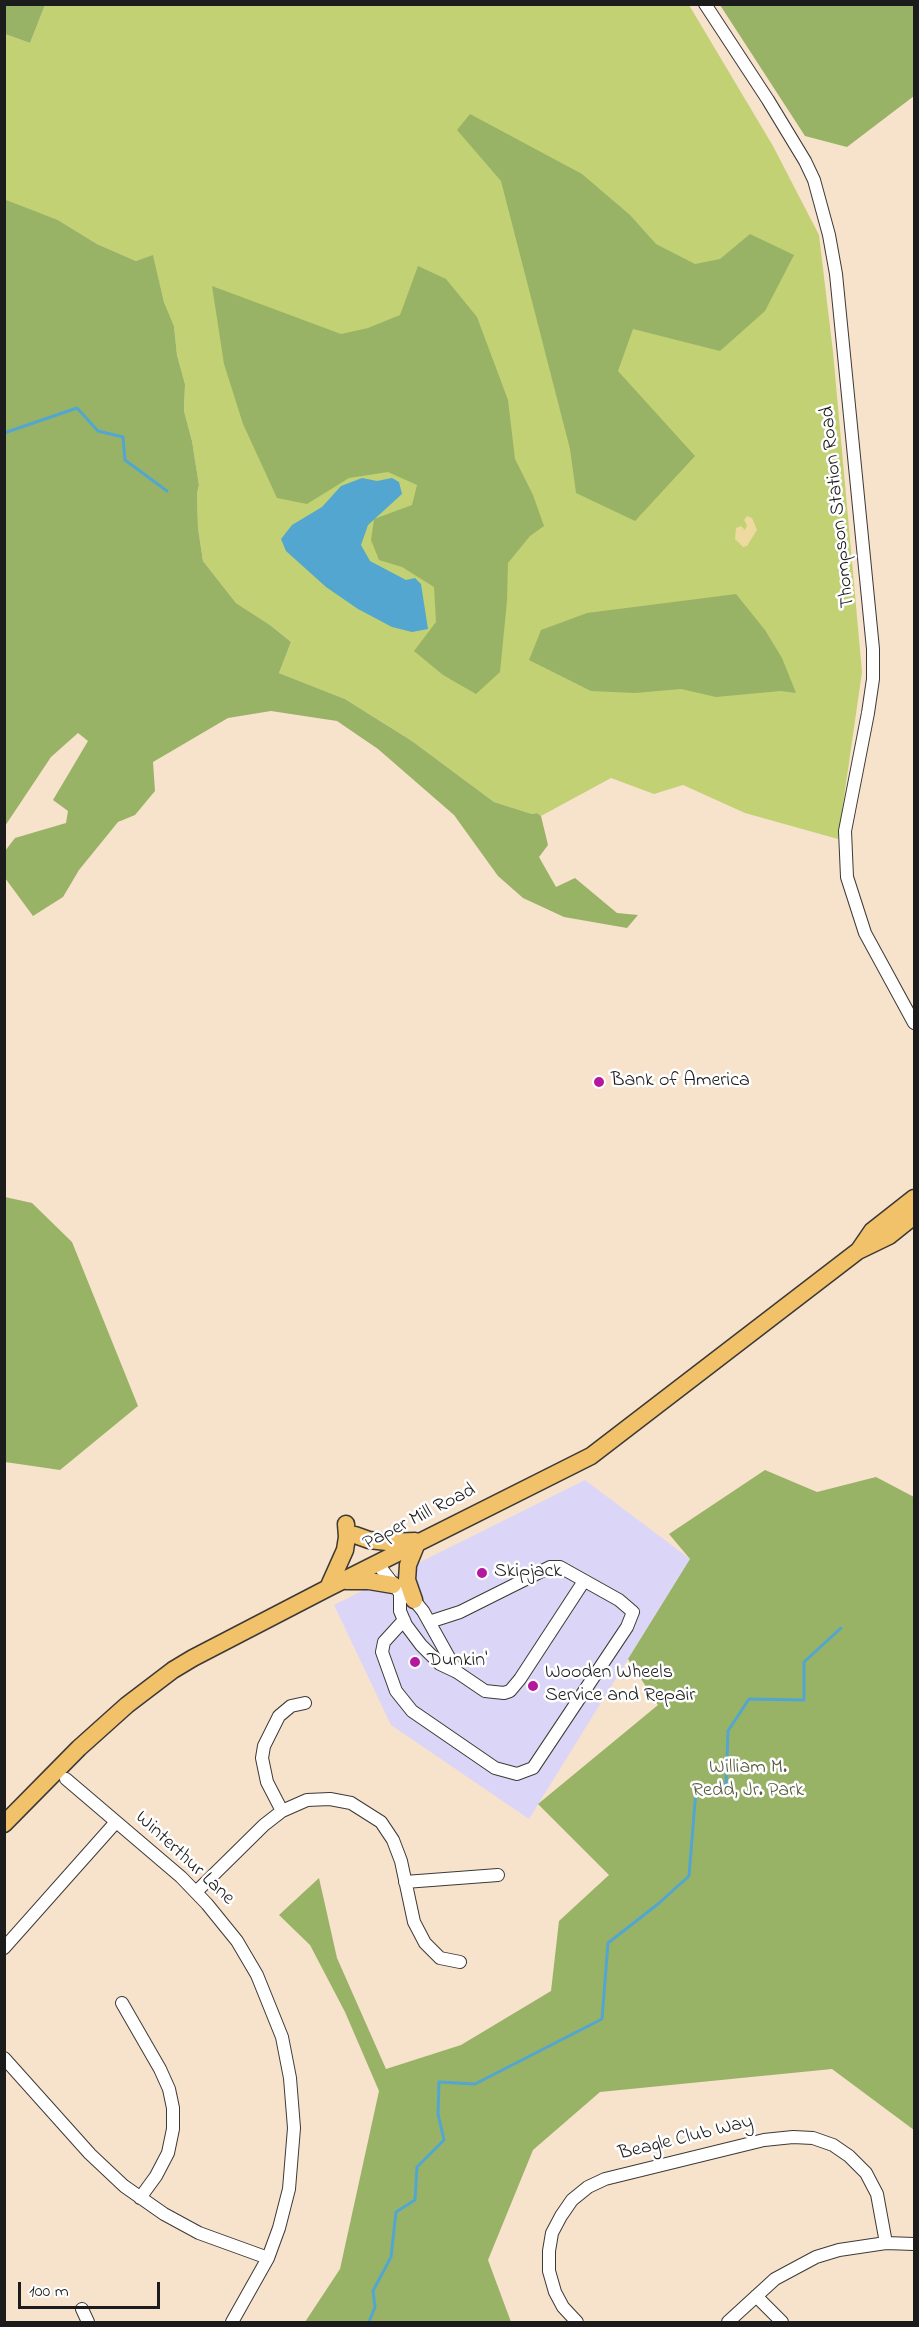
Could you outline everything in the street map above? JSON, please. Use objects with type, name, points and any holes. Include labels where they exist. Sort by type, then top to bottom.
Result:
[{"type":"main road","name":"Paper Mill Road","points":[[858,1251],[872,1231],[915,1198]]},
{"type":"main road","name":"Paper Mill Road","points":[[4,1824],[87,1740],[165,1676],[193,1658],[331,1586],[591,1456],[858,1251],[889,1236],[915,1216]]},
{"type":"main road","points":[[350,1530],[387,1542],[420,1542],[408,1565],[407,1580],[402,1593],[369,1581],[348,1581],[331,1586],[350,1530]]},
{"type":"street","name":"Thompson Station Road","points":[[705,4],[805,161],[814,180],[830,235],[836,274],[873,649],[873,679],[868,713],[845,831],[847,877],[865,933],[915,1023]]},
{"type":"street","points":[[377,1563],[429,1622],[457,1672]]},
{"type":"street","points":[[404,1620],[384,1641],[382,1652],[396,1691],[412,1711],[422,1718],[495,1768],[517,1774],[533,1768],[627,1627],[633,1612],[619,1600],[560,1567],[550,1567],[460,1612],[429,1622]]},
{"type":"street","points":[[402,1593],[400,1611],[404,1620],[421,1645],[440,1664],[457,1672],[485,1691],[504,1693],[510,1691],[548,1639],[584,1581]]},
{"type":"street","points":[[282,1811],[267,1782],[262,1758],[264,1746],[273,1725],[284,1710],[305,1702]]},
{"type":"street","name":"Winterthur Lane","points":[[66,1779],[196,1892],[237,1941],[257,1975],[275,2016],[286,2057],[294,2128],[291,2168],[285,2207],[268,2258],[232,2322]]},
{"type":"street","points":[[196,1892],[264,1825],[282,1811],[296,1804],[318,1799],[341,1801],[361,1808],[381,1822],[393,1840],[401,1861],[414,1922],[425,1944],[440,1958],[460,1962]]},
{"type":"street","points":[[4,1948],[116,1822]]},
{"type":"street","points":[[405,1882],[498,1875]]},
{"type":"street","points":[[122,2003],[160,2069],[169,2089],[173,2108],[173,2129],[168,2153],[156,2176],[140,2198]]},
{"type":"street","points":[[4,2058],[90,2154],[124,2186],[199,2233],[268,2258]]},
{"type":"street","name":"Beagle Club Way","points":[[577,2322],[563,2307],[555,2292],[549,2271],[552,2233],[572,2200],[588,2187],[605,2179],[764,2140],[793,2137],[813,2138],[833,2145],[849,2156],[866,2173],[877,2194],[886,2243]]},
{"type":"street","points":[[728,2322],[775,2279],[816,2257],[839,2250],[886,2243],[915,2244]]},
{"type":"street","points":[[756,2296],[782,2322]]},
{"type":"street","points":[[82,2309],[88,2322]]},
{"type":"shaded area","points":[[585,1480],[690,1559],[529,1819],[391,1725],[334,1605]]},
{"type":"green space","points":[[5,4],[45,5],[30,43],[5,34]]},
{"type":"green space","points":[[45,5],[689,5],[773,146],[819,235],[833,352],[862,672],[838,839],[745,813],[683,785],[654,794],[611,778],[541,816],[537,813],[532,814],[494,802],[412,741],[345,699],[279,673],[291,642],[236,603],[203,561],[198,528],[197,493],[199,485],[192,441],[184,411],[185,384],[177,355],[174,326],[164,302],[153,256],[136,261],[97,244],[58,220],[5,201],[5,34],[30,43]]},
{"type":"green space","points":[[720,5],[914,5],[914,96],[847,147],[805,136]]},
{"type":"green space","points":[[470,114],[582,174],[630,215],[656,244],[695,264],[720,259],[750,234],[794,255],[765,311],[720,351],[633,329],[618,371],[695,456],[635,521],[576,493],[570,449],[501,181],[457,130]]},
{"type":"green space","points":[[6,200],[58,220],[97,244],[136,261],[153,255],[164,302],[174,326],[177,355],[185,384],[184,411],[192,441],[199,485],[197,493],[198,528],[203,561],[236,603],[291,642],[279,673],[345,699],[412,741],[494,802],[532,814],[537,813],[541,816],[548,845],[539,857],[556,887],[575,878],[617,913],[638,915],[627,928],[564,917],[523,898],[498,876],[454,815],[378,749],[337,721],[271,711],[228,718],[153,762],[155,791],[135,815],[118,822],[79,870],[63,897],[33,916],[5,878],[5,851],[15,838],[66,823],[68,811],[53,800],[88,741],[78,733],[51,757],[5,826]]},
{"type":"green space","points":[[418,266],[446,279],[477,317],[508,400],[515,459],[533,495],[544,526],[530,536],[508,563],[500,672],[476,694],[443,675],[414,651],[436,622],[434,587],[402,567],[379,560],[371,540],[374,519],[412,505],[417,485],[388,472],[349,478],[307,504],[277,498],[243,424],[224,364],[212,286],[341,334],[368,328],[400,315]]},
{"type":"green space","points":[[736,594],[765,630],[782,658],[796,693],[781,691],[716,697],[681,689],[635,693],[591,691],[529,660],[541,630],[587,613]]},
{"type":"green space","points":[[5,1197],[32,1203],[72,1242],[138,1406],[60,1470],[5,1462]]},
{"type":"green space","name":"William M. Redd, Jr. Park","points":[[765,1470],[817,1492],[876,1477],[914,1497],[914,2130],[832,2069],[600,2092],[533,2150],[488,2260],[511,2322],[305,2322],[340,2269],[379,2091],[345,2012],[310,1945],[279,1915],[319,1878],[337,1958],[386,2069],[461,2045],[551,1991],[559,1921],[609,1875],[538,1804],[658,1705],[628,1659],[690,1559],[669,1534]]},
{"type":"sand","points":[[747,516],[752,518],[757,530],[747,546],[743,547],[735,539],[736,528],[741,526],[745,530],[747,525],[744,520]]},
{"type":"water","points":[[362,478],[377,481],[392,478],[399,482],[402,494],[368,525],[361,545],[370,561],[406,580],[415,578],[421,584],[428,629],[412,632],[392,627],[358,609],[326,587],[286,551],[281,539],[292,525],[322,507],[341,486]]},
{"type":"waterway","points":[[4,433],[77,408],[98,431],[123,437],[125,460],[167,491]]},
{"type":"waterway","points":[[369,2322],[375,2307],[373,2291],[391,2257],[396,2212],[415,2200],[417,2167],[444,2140],[438,2114],[439,2082],[475,2084],[602,2019],[608,1943],[658,1904],[689,1876],[696,1790],[726,1784],[728,1731],[749,1699],[804,1700],[804,1662],[841,1628]]},
{"type":"place","name":"Bank of America","points":[[599,1082]]},
{"type":"place","name":"Skipjack","points":[[482,1573]]},
{"type":"place","name":"Dunkin'","points":[[415,1662]]},
{"type":"place","name":"Wooden Wheels Service and Repair","points":[[533,1686]]}]
